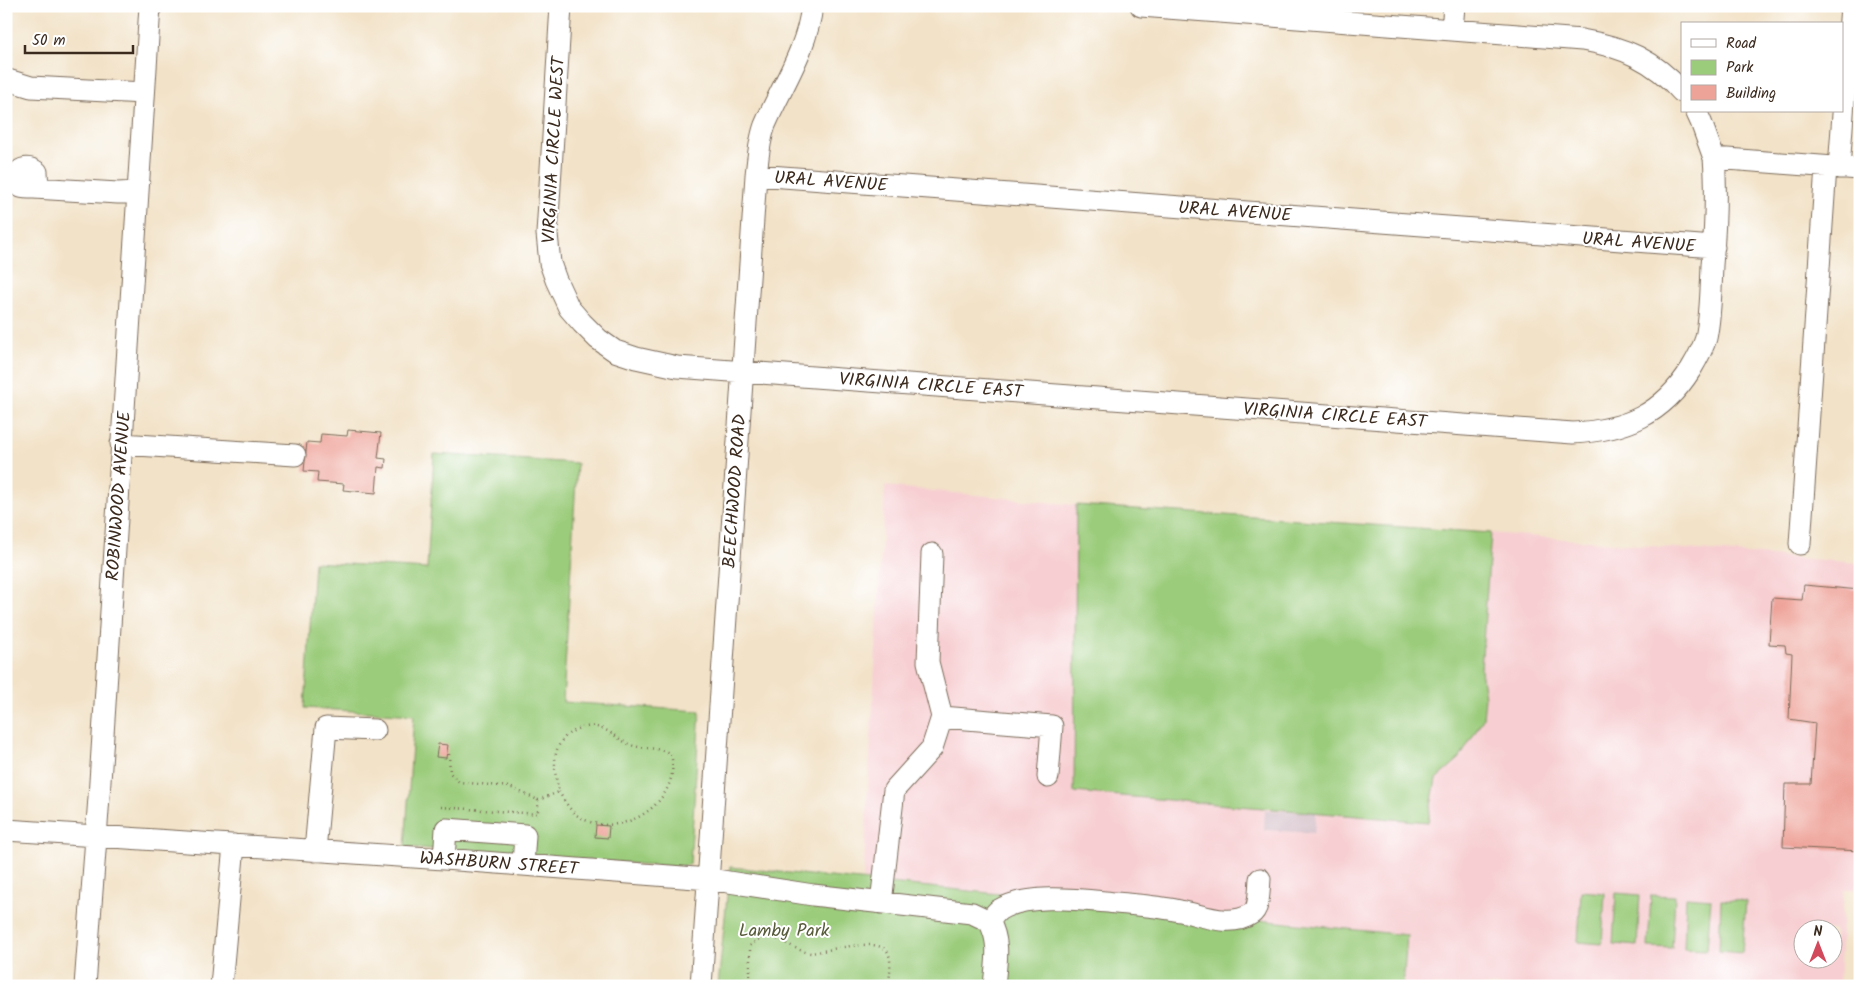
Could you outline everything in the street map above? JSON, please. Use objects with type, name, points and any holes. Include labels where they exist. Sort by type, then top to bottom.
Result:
[{"type":"street","name":"ROBINWOOD AVENUE","points":[[85,986],[150,6]]},
{"type":"street","name":"VIRGINIA CIRCLE WEST","points":[[562,6],[546,234],[550,263],[566,302],[569,308],[598,339],[616,351],[657,364],[742,372]]},
{"type":"street","name":"BEECHWOOD ROAD","points":[[701,986],[759,148],[765,126],[804,45],[812,6]]},
{"type":"street","points":[[1142,6],[1602,43],[1643,58],[1661,70],[1681,91]]},
{"type":"street","points":[[1452,30],[1454,6]]},
{"type":"street","points":[[1800,544],[1842,168],[1851,6]]},
{"type":"street","points":[[8,80],[31,87],[144,93]]},
{"type":"street","name":"VIRGINIA CIRCLE EAST","points":[[742,372],[1563,432],[1599,432],[1620,427],[1653,410],[1671,396],[1697,359],[1706,339],[1716,222],[1714,158],[1696,112]]},
{"type":"street","points":[[1714,158],[1842,168]]},
{"type":"street","name":"URAL AVENUE","points":[[756,175],[1714,247]]},
{"type":"street","points":[[38,188],[118,193],[138,192]]},
{"type":"street","points":[[121,444],[295,455]]},
{"type":"street","points":[[881,903],[894,790],[932,748],[942,717],[928,662],[932,554]]},
{"type":"street","points":[[942,717],[1052,726],[1048,777]]},
{"type":"street","points":[[315,850],[326,728],[375,730]]},
{"type":"street","name":"WASHBURN STREET","points":[[6,830],[315,850],[709,879],[813,895],[972,913],[988,921]]},
{"type":"street","points":[[444,859],[446,830],[525,835],[523,865]]},
{"type":"street","points":[[221,986],[234,845]]},
{"type":"street","points":[[994,986],[996,934],[988,921],[998,911],[1013,904],[1048,898],[1180,910],[1212,918],[1236,920],[1255,911],[1260,878]]},
{"type":"path","points":[[596,726],[609,732],[621,741],[634,746],[664,750],[670,754],[673,764],[672,778],[659,801],[648,813],[618,824],[590,822],[576,815],[558,792],[554,764],[559,742],[568,733],[583,727],[596,726]]},
{"type":"path","points":[[449,754],[450,773],[459,782],[510,787],[538,800],[558,792]]},
{"type":"path","points":[[441,807],[538,814],[538,800]]},
{"type":"path","points":[[750,986],[750,946],[762,938],[771,937],[780,939],[803,952],[811,953],[867,944],[882,947],[890,957],[889,986]]},
{"type":"shaded area","points":[[885,486],[1076,505],[1491,533],[1860,563],[1860,890],[1844,889],[1842,920],[1794,920],[1794,970],[1840,970],[1839,986],[1403,986],[1406,935],[863,881]]},
{"type":"shaded area","points":[[1265,810],[1316,813],[1314,833],[1264,830]]},
{"type":"green space","points":[[434,454],[577,463],[563,702],[700,711],[690,864],[681,867],[405,847],[414,715],[305,708],[314,562],[427,569]]},
{"type":"green space","points":[[1076,505],[1491,533],[1481,670],[1485,697],[1483,719],[1460,758],[1436,779],[1428,822],[1074,792]]},
{"type":"green space","name":"Lamby Park","points":[[730,867],[1407,935],[1403,986],[718,986]]},
{"type":"green space","points":[[1581,891],[1605,893],[1602,944],[1578,942]]},
{"type":"green space","points":[[1616,893],[1640,895],[1637,946],[1613,944]]},
{"type":"green space","points":[[1651,895],[1675,896],[1672,948],[1648,947]]},
{"type":"green space","points":[[1686,897],[1711,899],[1707,950],[1684,949]]},
{"type":"green space","points":[[1721,900],[1746,901],[1742,953],[1719,951]]},
{"type":"building","points":[[348,430],[381,433],[378,458],[386,459],[385,468],[378,467],[376,493],[343,490],[344,484],[317,482],[318,472],[304,471],[307,442],[320,443],[321,434],[347,436]]},
{"type":"building","points":[[1804,585],[1860,590],[1860,851],[1783,847],[1785,784],[1811,784],[1815,723],[1789,719],[1792,654],[1786,653],[1785,645],[1769,644],[1772,598],[1802,600]]},
{"type":"building","points":[[438,744],[448,745],[446,758],[436,757]]},
{"type":"building","points":[[596,825],[609,826],[608,838],[595,837]]}]
